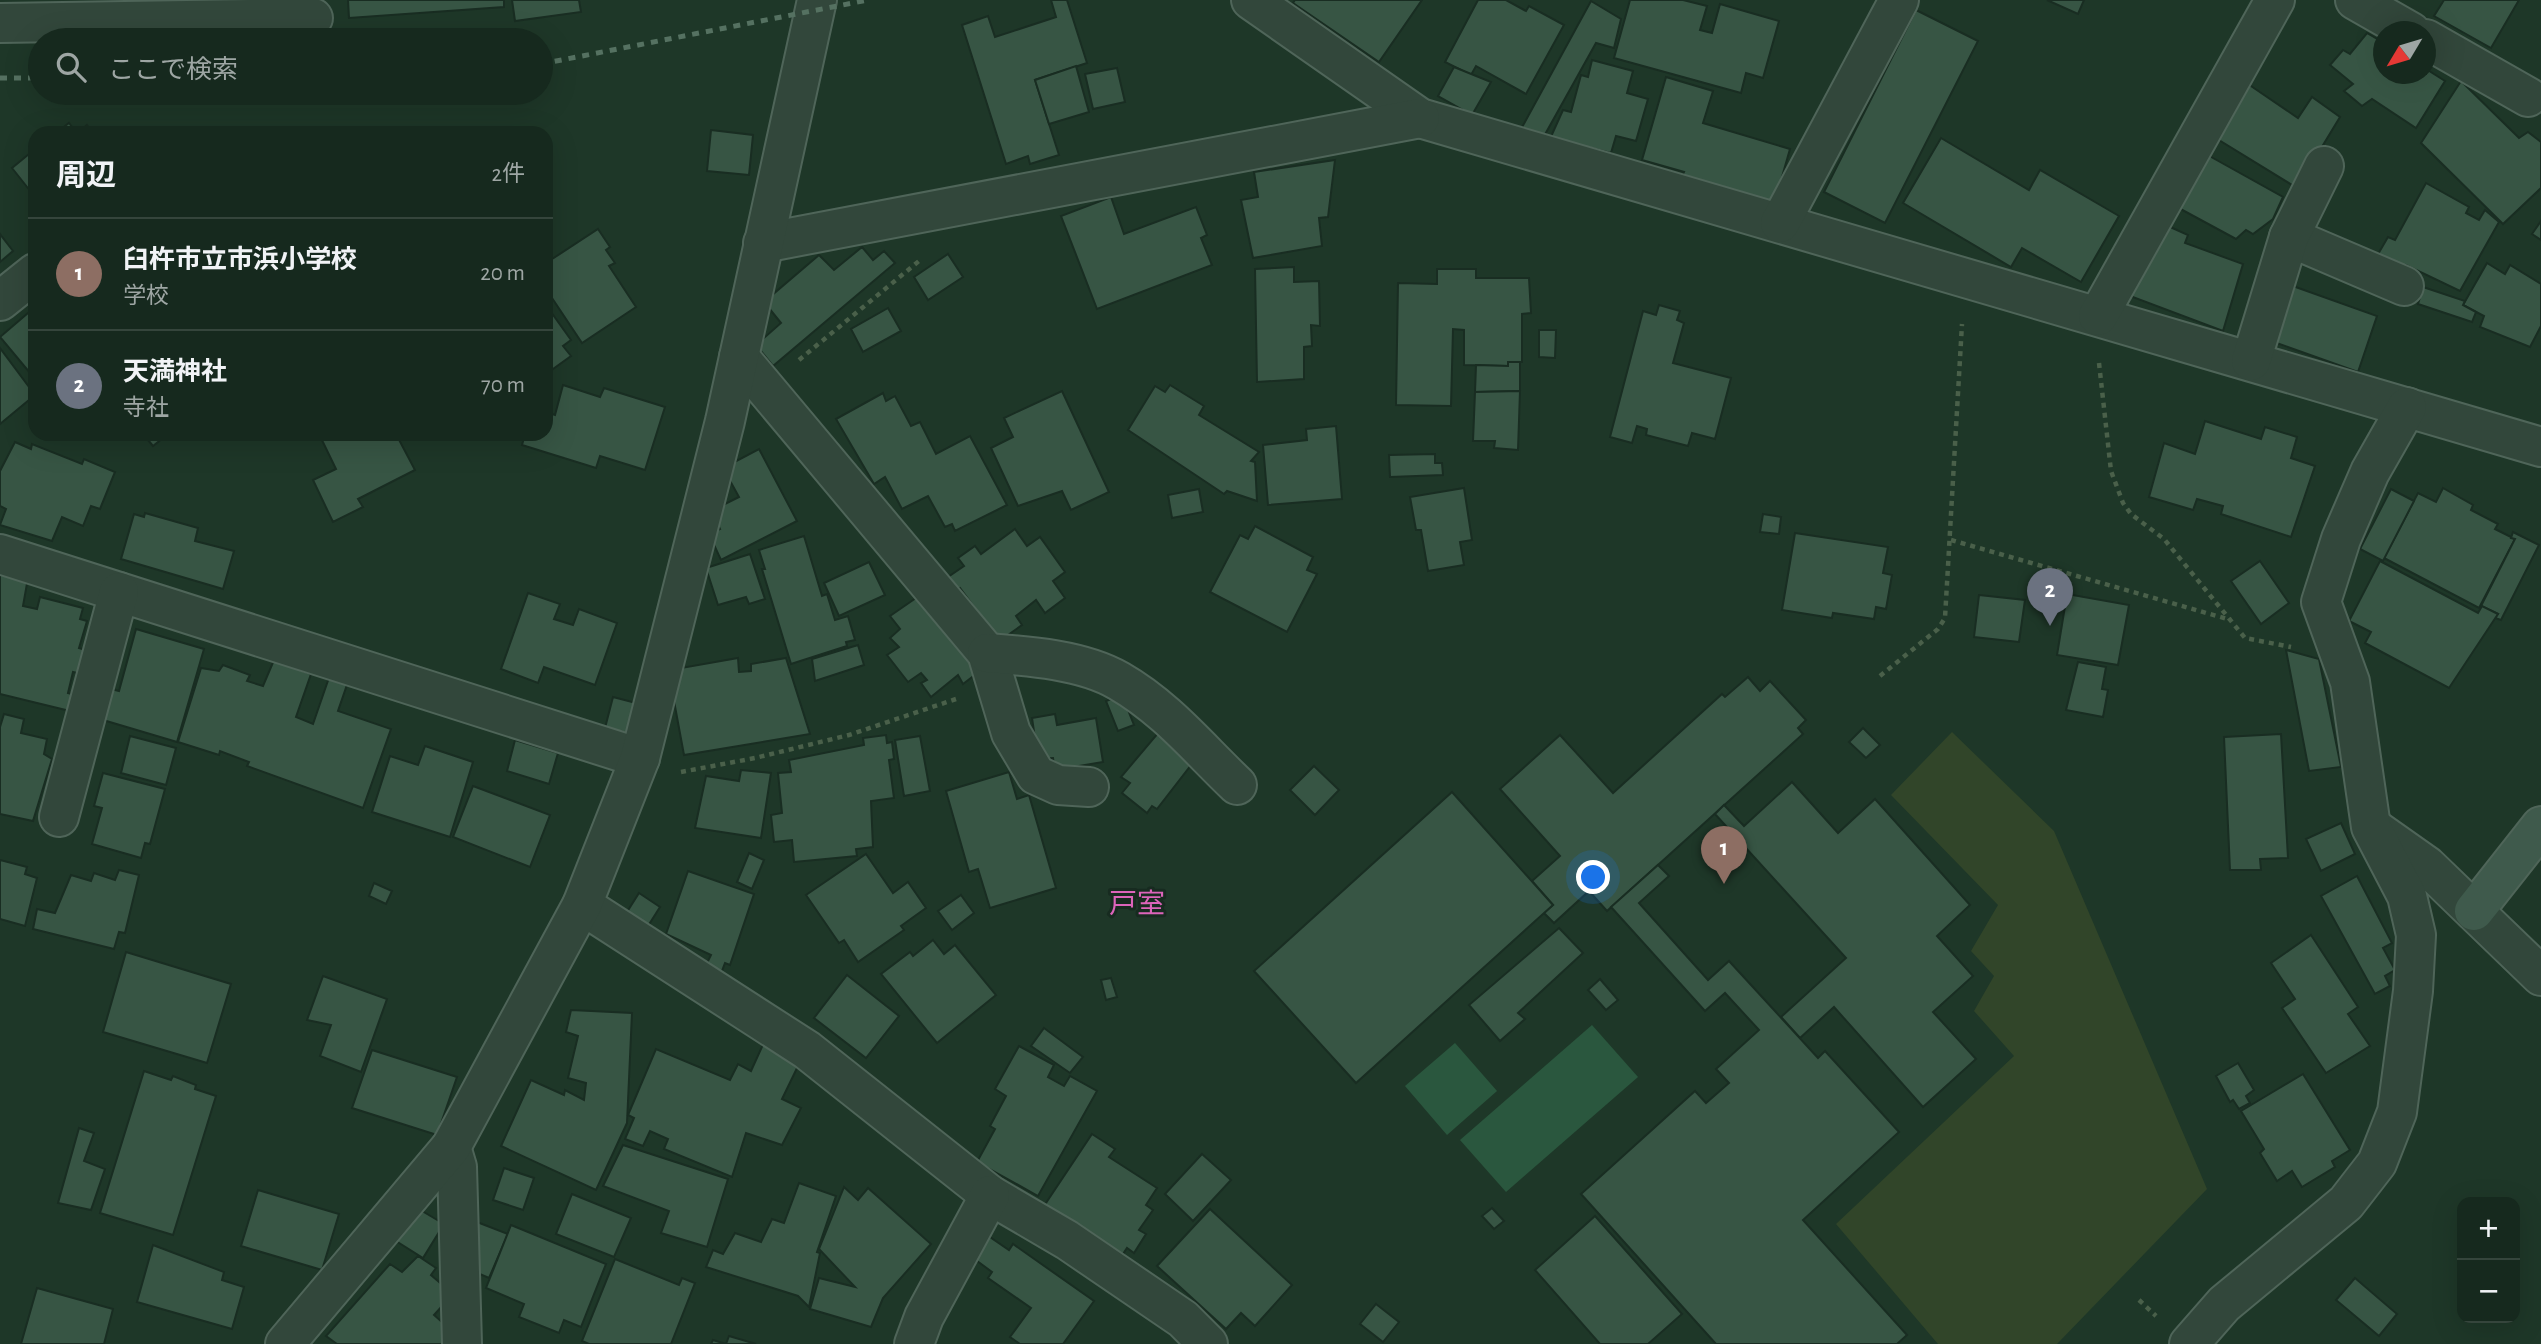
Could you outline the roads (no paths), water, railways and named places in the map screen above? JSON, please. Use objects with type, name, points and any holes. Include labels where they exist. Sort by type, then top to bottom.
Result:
[{"type":"street","points":[[285,1344],[451,1147],[582,905],[640,758],[739,357],[817,0]]},
{"type":"street","points":[[1251,0],[1420,118],[2541,447]]},
{"type":"street","points":[[1780,223],[1899,0]]},
{"type":"street","points":[[2098,316],[2275,0]]},
{"type":"street","points":[[2355,0],[2392,21]]},
{"type":"street","points":[[0,23],[44,11],[313,18]]},
{"type":"street","points":[[2436,45],[2528,97]]},
{"type":"street","points":[[763,243],[1420,118]]},
{"type":"street","points":[[2251,361],[2289,237],[2324,166]]},
{"type":"street","points":[[2289,237],[2404,286]]},
{"type":"street","points":[[0,301],[28,279]]},
{"type":"street","points":[[739,357],[993,669],[1011,733],[1035,775],[1058,785],[1089,787]]},
{"type":"street","points":[[2189,1344],[2224,1304],[2346,1203],[2377,1163],[2397,1112],[2413,991],[2416,935],[2407,896],[2371,827],[2350,682],[2321,602],[2341,539],[2371,472],[2407,407]]},
{"type":"street","points":[[0,554],[640,758]]},
{"type":"street","points":[[59,817],[119,592]]},
{"type":"street","points":[[993,669],[1043,657],[1118,680],[1171,720],[1237,785]]},
{"type":"street","points":[[2474,911],[2541,825]]},
{"type":"street","points":[[2371,827],[2427,866],[2541,976]]},
{"type":"street","points":[[582,905],[807,1050],[990,1195],[1067,1240],[1183,1319],[1208,1344]]},
{"type":"street","points":[[451,1147],[457,1167],[462,1344]]},
{"type":"street","points":[[914,1344],[924,1317],[990,1195]]},
{"type":"railway","points":[[553,62],[868,0]]},
{"type":"railway","points":[[0,78],[28,78]]},
{"type":"place","name":"天満神社","points":[[2050,626]]},
{"type":"place","name":"臼杵市立市浜小学校","points":[[1724,884]]},
{"type":"district","name":"戸室","points":[[1137,905]]}]
